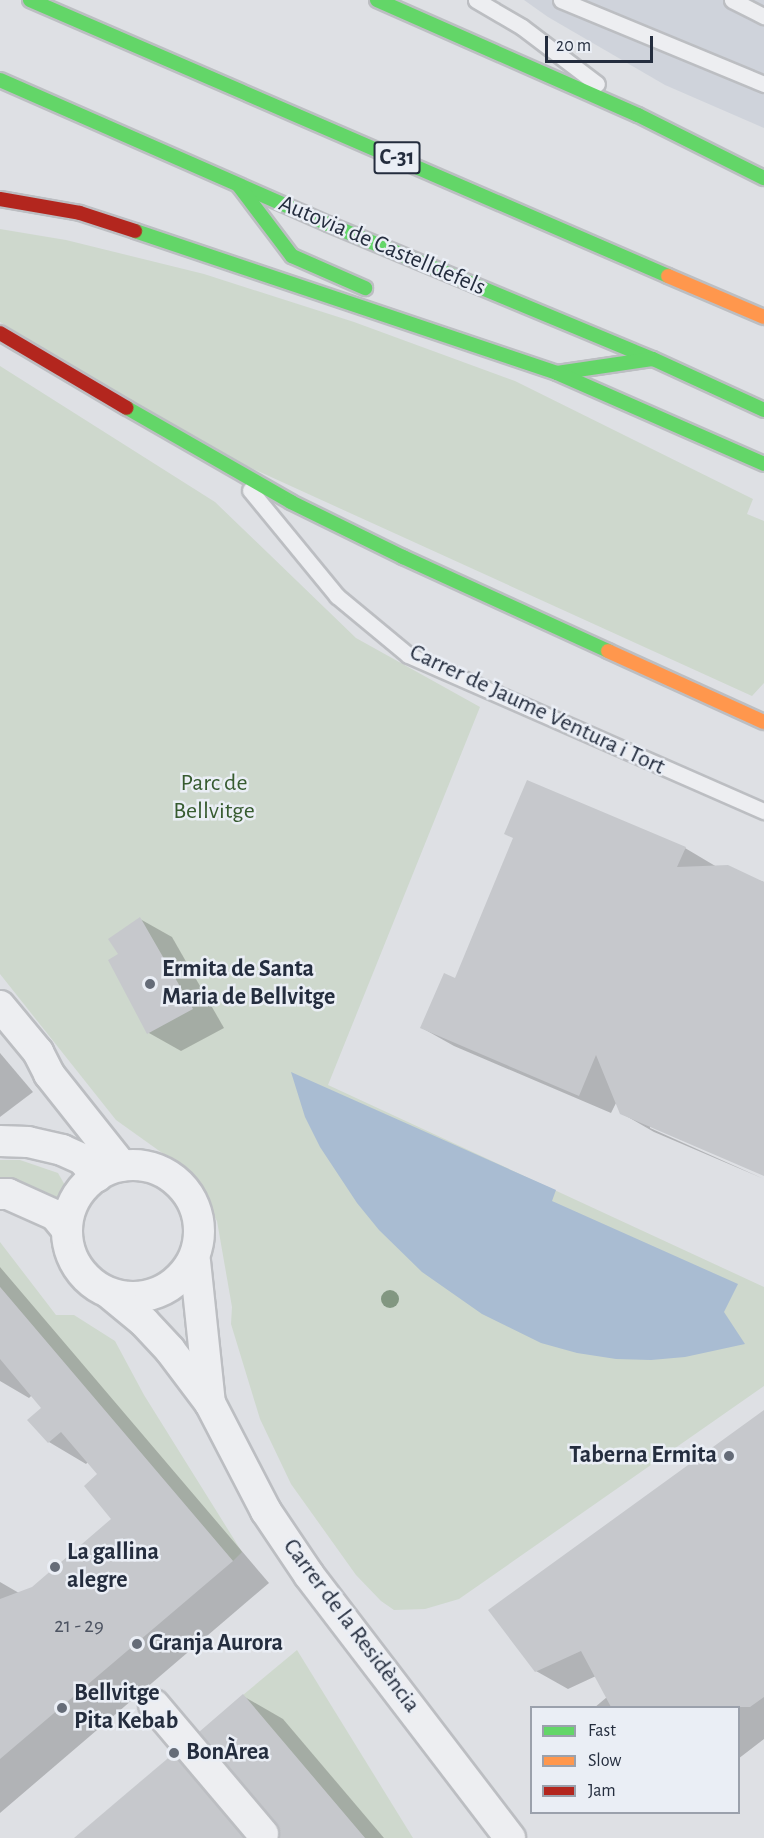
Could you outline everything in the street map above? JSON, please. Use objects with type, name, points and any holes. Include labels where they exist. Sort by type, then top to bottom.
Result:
[{"type":"main road","name":"C-31","points":[[30,0],[764,317]]},
{"type":"main road","points":[[377,0],[638,115],[764,178]]},
{"type":"main road","name":"Autovia de Castelldefels","points":[[0,80],[238,184],[653,359],[764,410]]},
{"type":"main road","points":[[238,184],[292,256],[377,294]]},
{"type":"main road","points":[[0,199],[80,213],[557,373],[653,359]]},
{"type":"main road","points":[[409,308],[764,464]]},
{"type":"main road","name":"Carrer de Jaume Ventura i Tort","points":[[0,333],[235,472],[403,557],[764,722]]},
{"type":"street","points":[[0,1006],[38,1052],[49,1074],[110,1171]]},
{"type":"street","points":[[0,1141],[28,1142],[62,1150],[110,1171]]},
{"type":"street","points":[[136,1164],[156,1168],[170,1176],[187,1192],[198,1215],[200,1238],[195,1261],[183,1275],[168,1286],[148,1294],[110,1294],[92,1284],[70,1254],[67,1230],[72,1208],[81,1192],[110,1171],[136,1164]]},
{"type":"street","points":[[0,1194],[8,1194],[55,1215],[67,1230]]},
{"type":"street","name":"Carrer de la Residència","points":[[195,1261],[210,1402]]},
{"type":"street","name":"Carrer de la Residència","points":[[110,1294],[144,1322],[170,1350],[210,1402],[266,1510],[309,1575],[510,1838]]},
{"type":"street","points":[[154,1705],[263,1834]]},
{"type":"lane","points":[[476,0],[522,27],[638,115]]},
{"type":"lane","points":[[561,0],[764,84]]},
{"type":"lane","points":[[732,0],[764,16]]},
{"type":"lane","name":"Carrer de Jaume Ventura i Tort","points":[[235,472],[337,596],[408,655],[764,811]]},
{"type":"shaded area","points":[[524,0],[764,0],[764,128],[665,85],[548,17]]},
{"type":"green space","points":[[0,229],[66,240],[204,274],[354,322],[515,381],[753,499],[747,514],[764,521],[764,683],[752,696],[216,452],[0,322]]},
{"type":"green space","name":"Parc de Bellvitge","points":[[0,366],[215,502],[356,638],[480,707],[328,1085],[764,1287],[764,1386],[459,1599],[425,1609],[394,1610],[381,1601],[356,1575],[291,1484],[260,1419],[231,1324],[232,1307],[217,1221],[186,1170],[116,1120],[0,974]]},
{"type":"green space","points":[[0,1160],[20,1160],[58,1173],[66,1187],[57,1202],[0,1183]]},
{"type":"green space","points":[[0,1242],[56,1315],[74,1315],[115,1341],[144,1395],[242,1552],[233,1561],[0,1287]]},
{"type":"green space","points":[[297,1650],[413,1838],[365,1838],[243,1695]]},
{"type":"water","points":[[291,1072],[556,1190],[552,1201],[738,1284],[724,1312],[745,1344],[685,1357],[651,1360],[616,1359],[577,1353],[541,1343],[482,1314],[422,1272],[379,1230],[357,1203],[320,1147],[305,1117]]},
{"type":"building","points":[[527,780],[686,847],[677,867],[728,865],[764,882],[764,1176],[620,1114],[596,1055],[579,1096],[420,1028],[444,973],[455,978],[513,838],[504,834]]},
{"type":"building","name":"Ermita de Santa Maria de Bellvitge","points":[[140,917],[193,1009],[147,1034],[108,960],[118,954],[108,939]]},
{"type":"building","points":[[0,1287],[233,1561],[0,1759],[0,1599],[32,1587],[111,1519],[84,1486],[97,1474],[61,1432],[48,1443],[27,1420],[41,1408],[0,1359]]},
{"type":"building","points":[[764,1410],[764,1697],[750,1707],[610,1706],[581,1651],[535,1672],[488,1610]]},
{"type":"building","points":[[243,1694],[365,1838],[279,1838],[276,1823],[199,1732]]},
{"type":"building","points":[[173,1754],[244,1838],[74,1838],[121,1798]]},
{"type":"traffic: fast","points":[[30,0],[668,276]]},
{"type":"traffic: fast","points":[[377,0],[638,115],[764,178]]},
{"type":"traffic: fast","points":[[0,80],[328,224],[653,359],[764,410]]},
{"type":"traffic: fast","points":[[239,186],[292,256],[365,288]]},
{"type":"traffic: fast","points":[[135,231],[557,373],[652,359]]},
{"type":"traffic: fast","points":[[557,373],[764,464]]},
{"type":"traffic: fast","points":[[127,408],[291,502],[403,557],[608,651]]},
{"type":"traffic: slow","points":[[668,276],[764,317]]},
{"type":"traffic: slow","points":[[608,651],[764,722]]},
{"type":"traffic: jam","points":[[0,199],[80,213],[135,231]]},
{"type":"traffic: jam","points":[[0,333],[127,408]]},
{"type":"place","name":"Ermita de Santa Maria de Bellvitge","points":[[150,984]]},
{"type":"place","name":"Taberna Ermita","points":[[729,1456]]},
{"type":"place","name":"La gallina alegre","points":[[55,1567]]},
{"type":"place","name":"Granja Aurora","points":[[137,1644]]},
{"type":"place","name":"Bellvitge Pita Kebab","points":[[62,1708]]},
{"type":"place","name":"BonÀrea","points":[[174,1753]]}]
